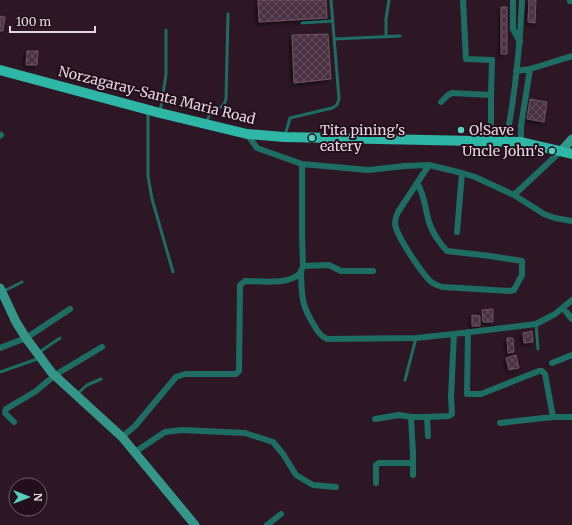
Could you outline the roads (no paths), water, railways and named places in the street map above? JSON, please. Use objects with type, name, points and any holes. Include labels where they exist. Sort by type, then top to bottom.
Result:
[{"type":"main road","name":"Norzagaray-Santa Maria Road","points":[[0,70],[160,114],[247,134],[284,137],[521,142],[562,150],[572,154]]},
{"type":"main road","points":[[562,150],[572,139]]},
{"type":"main road","points":[[1,290],[26,338],[39,356],[55,375],[77,394],[136,452],[195,525]]},
{"type":"street","points":[[463,0],[466,59],[492,60],[491,142]]},
{"type":"street","points":[[513,0],[513,29],[520,42]]},
{"type":"street","points":[[506,142],[512,110],[520,42],[522,0]]},
{"type":"street","points":[[516,71],[530,69],[572,56]]},
{"type":"street","points":[[521,142],[521,126],[530,69]]},
{"type":"street","points":[[441,102],[452,93],[491,95]]},
{"type":"street","points":[[247,134],[257,148],[302,164],[368,170],[429,165],[462,173],[475,177],[514,195],[544,214],[555,218],[572,221]]},
{"type":"street","points":[[514,195],[562,150]]},
{"type":"street","points":[[302,164],[302,298],[305,310],[322,337],[327,339],[416,338],[536,324],[555,314],[572,300]]},
{"type":"street","points":[[417,183],[424,197],[430,225],[435,235],[447,251],[522,261],[522,275],[514,290],[509,291],[443,287],[430,280],[420,270],[404,245],[395,224],[398,212],[417,183],[429,165]]},
{"type":"street","points":[[457,232],[462,173]]},
{"type":"street","points":[[303,266],[329,265],[342,271],[373,271]]},
{"type":"street","points":[[122,437],[135,426],[176,377],[185,374],[238,373],[240,285],[242,282],[288,280],[295,278],[301,273]]},
{"type":"street","points":[[563,308],[572,319]]},
{"type":"street","points":[[0,348],[26,338],[70,309]]},
{"type":"street","points":[[468,332],[467,394],[481,394],[542,371],[545,374],[553,417]]},
{"type":"street","points":[[375,419],[399,415],[427,417],[449,416],[452,414],[451,397],[454,334]]},
{"type":"street","points":[[14,422],[5,413],[6,409],[36,391],[55,375],[102,347]]},
{"type":"street","points":[[552,364],[572,355]]},
{"type":"street","points":[[411,417],[413,475]]},
{"type":"street","points":[[427,417],[428,436]]},
{"type":"street","points":[[500,423],[553,417],[572,417]]},
{"type":"street","points":[[136,452],[165,432],[182,430],[245,433],[273,442],[283,454],[296,475],[313,485],[336,487]]},
{"type":"street","points":[[376,483],[376,465],[378,463],[413,463]]},
{"type":"street","points":[[267,525],[281,514]]},
{"type":"lane","points":[[284,137],[290,118],[332,108],[337,105],[339,99],[331,0]]},
{"type":"lane","points":[[386,37],[386,19],[389,0]]},
{"type":"lane","points":[[206,124],[211,111],[223,106],[226,99],[228,14]]},
{"type":"lane","points":[[302,23],[332,21]]},
{"type":"lane","points":[[160,114],[166,75],[166,30]]},
{"type":"lane","points":[[334,39],[400,36]]},
{"type":"lane","points":[[148,110],[148,176],[173,272]]},
{"type":"lane","points":[[1,290],[22,282]]},
{"type":"lane","points":[[536,324],[538,349]]},
{"type":"lane","points":[[0,372],[39,356],[60,338]]},
{"type":"lane","points":[[405,380],[416,338]]},
{"type":"lane","points":[[77,394],[87,385],[101,379]]},
{"type":"place","name":"O!Save","points":[[461,130]]},
{"type":"place","name":"Tita pining's eatery","points":[[312,138]]},
{"type":"place","name":"Uncle John's","points":[[552,151]]}]
